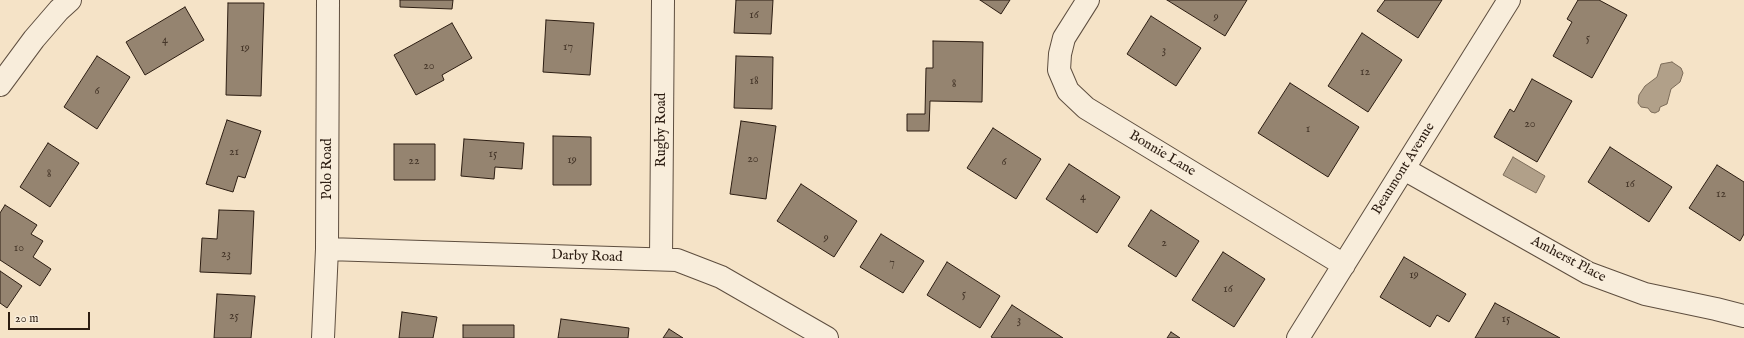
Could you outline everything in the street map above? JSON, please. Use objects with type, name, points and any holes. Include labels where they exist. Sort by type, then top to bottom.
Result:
[{"type":"street","points":[[0,85],[34,39],[59,10],[70,0]]},
{"type":"street","name":"Polo Road","points":[[323,338],[327,249],[328,0]]},
{"type":"street","name":"Rugby Road","points":[[662,259],[663,0]]},
{"type":"street","name":"Bonnie Lane","points":[[1088,0],[1064,38],[1060,54],[1059,70],[1068,91],[1086,108],[1344,265]]},
{"type":"street","name":"Beaumont Avenue","points":[[1298,338],[1509,0]]},
{"type":"street","name":"Amherst Place","points":[[1404,170],[1594,275],[1645,294],[1744,316]]},
{"type":"street","name":"Darby Road","points":[[327,249],[677,260],[721,277],[802,332],[827,338]]},
{"type":"shaded area","points":[[1672,62],[1681,68],[1683,73],[1680,82],[1671,89],[1667,104],[1660,107],[1659,111],[1655,113],[1651,112],[1648,108],[1641,107],[1638,103],[1639,95],[1645,86],[1657,77],[1661,64]]},
{"type":"shaded area","points":[[1513,157],[1545,176],[1536,193],[1503,175]]},
{"type":"building","points":[[400,0],[453,0],[452,9],[400,7]]},
{"type":"building","points":[[736,0],[773,0],[771,34],[734,33]]},
{"type":"building","points":[[980,0],[1010,0],[1001,14]]},
{"type":"building","points":[[1167,0],[1247,0],[1225,36]]},
{"type":"building","points":[[1385,0],[1442,0],[1418,38],[1377,11]]},
{"type":"building","points":[[1578,0],[1599,0],[1627,15],[1592,78],[1553,56],[1572,22],[1567,19]]},
{"type":"building","points":[[228,3],[264,3],[261,96],[226,95]]},
{"type":"building","points":[[185,7],[204,40],[145,75],[126,42]]},
{"type":"building","points":[[1151,16],[1201,48],[1176,86],[1127,54]]},
{"type":"building","points":[[546,20],[594,23],[590,75],[543,72]]},
{"type":"building","points":[[452,23],[472,58],[442,75],[444,80],[416,95],[394,55]]},
{"type":"building","points":[[1362,33],[1402,60],[1368,112],[1328,86]]},
{"type":"building","points":[[933,41],[983,42],[982,102],[930,101],[929,131],[907,131],[907,114],[925,114],[926,68],[933,68]]},
{"type":"building","points":[[97,56],[130,77],[97,129],[64,107]]},
{"type":"building","points":[[736,56],[773,57],[772,109],[734,108]]},
{"type":"building","points":[[1532,79],[1572,101],[1537,162],[1494,137],[1510,109],[1514,112]]},
{"type":"building","points":[[1290,83],[1359,127],[1328,177],[1258,133]]},
{"type":"building","points":[[227,120],[261,131],[245,178],[238,176],[233,192],[206,184]]},
{"type":"building","points":[[741,121],[776,126],[766,199],[730,194]]},
{"type":"building","points":[[993,128],[1041,159],[1016,199],[967,168]]},
{"type":"building","points":[[553,136],[591,137],[591,185],[553,185]]},
{"type":"building","points":[[464,139],[524,143],[522,169],[495,167],[494,179],[461,176]]},
{"type":"building","points":[[48,143],[79,163],[50,207],[20,187]]},
{"type":"building","points":[[394,144],[435,144],[435,180],[394,180]]},
{"type":"building","points":[[1610,147],[1672,187],[1649,222],[1588,182]]},
{"type":"building","points":[[1069,164],[1120,197],[1097,233],[1046,199]]},
{"type":"building","points":[[1717,165],[1744,182],[1744,234],[1740,241],[1689,208]]},
{"type":"building","points":[[801,184],[857,221],[834,257],[777,221]]},
{"type":"building","points":[[5,205],[37,225],[31,234],[43,241],[33,257],[51,269],[40,286],[0,260],[0,213]]},
{"type":"building","points":[[219,210],[254,211],[251,274],[200,272],[202,238],[217,239]]},
{"type":"building","points":[[1151,210],[1199,241],[1176,277],[1128,246]]},
{"type":"building","points":[[881,234],[924,261],[903,293],[860,267]]},
{"type":"building","points":[[1223,252],[1265,279],[1234,327],[1192,300]]},
{"type":"building","points":[[1404,257],[1466,294],[1449,322],[1437,315],[1430,327],[1380,297]]},
{"type":"building","points":[[947,262],[1000,296],[980,328],[927,295]]},
{"type":"building","points":[[0,271],[22,286],[7,308],[0,303]]},
{"type":"building","points":[[217,294],[255,296],[251,338],[214,338]]},
{"type":"building","points":[[1495,303],[1560,338],[1475,338]]},
{"type":"building","points":[[1012,305],[1063,338],[991,337]]},
{"type":"building","points":[[402,312],[437,317],[433,338],[399,338]]},
{"type":"building","points":[[561,319],[629,328],[628,338],[558,338]]},
{"type":"building","points":[[463,325],[514,325],[514,338],[463,338]]},
{"type":"building","points":[[669,329],[683,338],[663,338]]},
{"type":"building","points":[[1171,332],[1180,338],[1167,338]]}]
